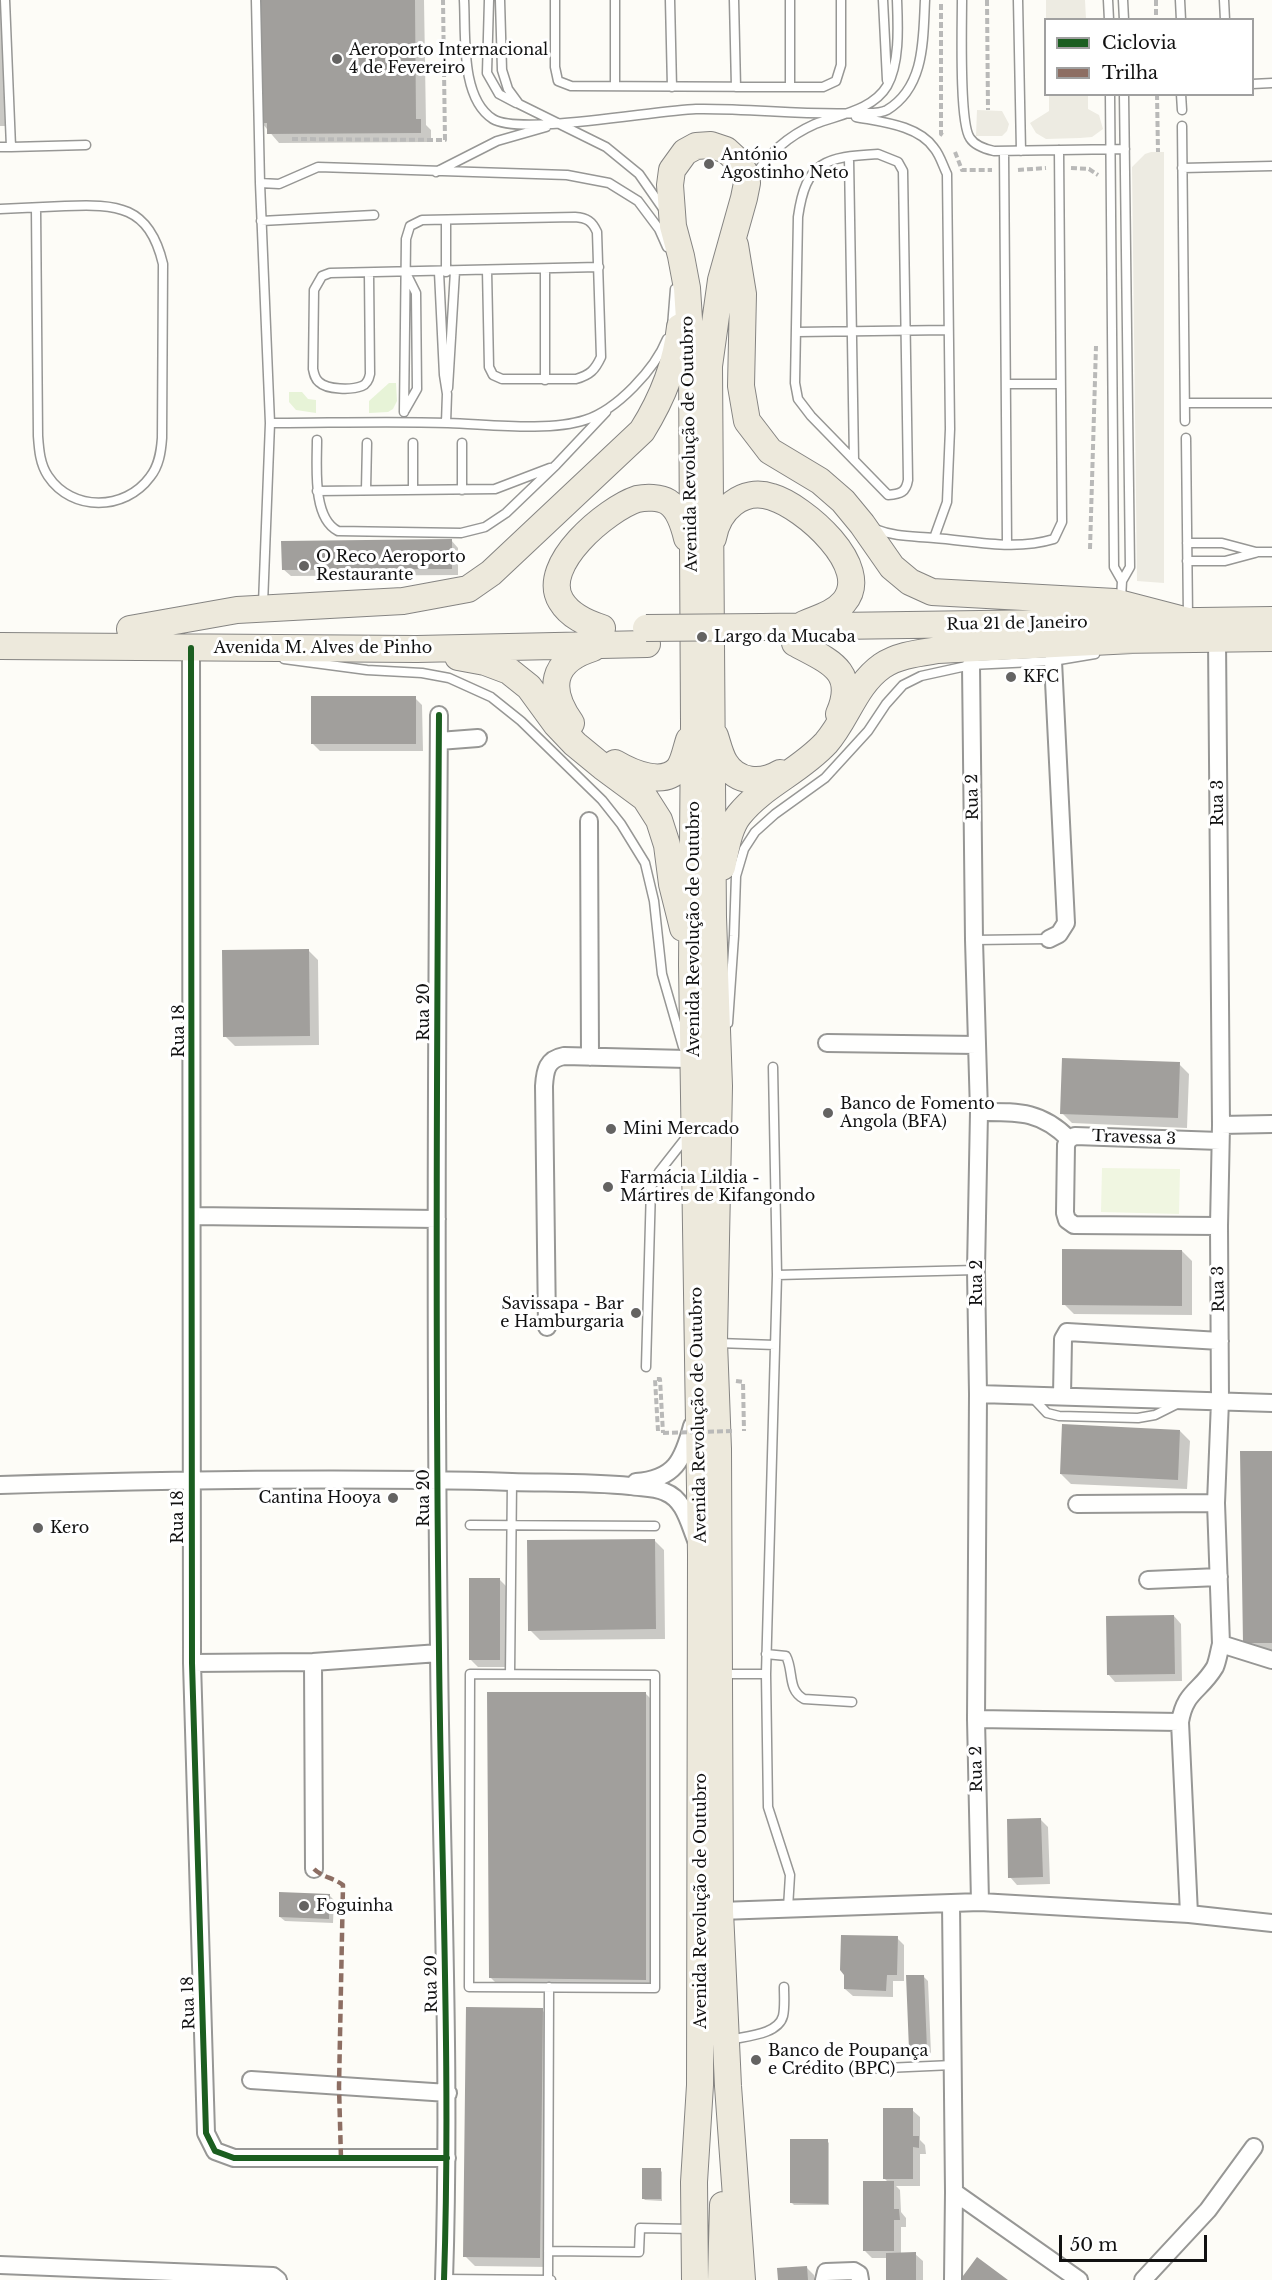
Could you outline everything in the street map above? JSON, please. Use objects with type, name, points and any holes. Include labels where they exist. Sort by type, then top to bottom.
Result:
[{"type":"main road","name":"Avenida Revolução de Outubro","points":[[701,559],[709,366],[721,280],[744,198],[746,175],[738,161],[719,146],[711,145],[696,146],[685,153],[672,170],[670,200],[673,226],[681,256],[678,280],[692,366],[701,559],[703,723],[713,917],[707,1087],[718,1449],[720,1911],[728,2086],[728,2277]]},
{"type":"main road","points":[[733,235],[743,294],[741,386],[747,421],[770,451],[820,481],[843,501],[892,567],[910,582],[932,592],[1122,593],[1185,630]]},
{"type":"main road","points":[[130,629],[237,610],[415,599],[468,590],[491,573],[642,431],[653,413],[671,372],[678,280]]},
{"type":"main road","points":[[701,559],[716,526],[726,510],[737,499],[752,495],[772,496],[810,519],[839,549],[848,563],[851,576],[849,592],[844,602],[796,635],[831,661],[845,682],[842,707],[836,722],[821,741],[786,770],[771,778],[755,781],[736,775],[726,764],[703,723]]},
{"type":"main road","points":[[701,559],[676,509],[667,501],[651,498],[638,499],[623,505],[589,530],[561,565],[557,584],[559,599],[568,611],[603,636],[564,664],[557,677],[556,694],[562,710],[575,729],[623,768],[641,775],[658,778],[676,771],[703,723]]},
{"type":"main road","name":"Rua 21 de Janeiro","points":[[646,636],[1185,630],[1272,620]]},
{"type":"main road","name":"Avenida M. Alves de Pinho","points":[[0,629],[646,636]]},
{"type":"main road","name":"Rua 21 de Janeiro","points":[[796,635],[1122,645],[1185,630],[1217,639],[1272,638]]},
{"type":"main road","name":"Avenida M. Alves de Pinho","points":[[0,646],[417,649],[603,636]]},
{"type":"main road","points":[[713,917],[729,835],[737,817],[758,793],[805,764],[839,727],[866,679],[883,665],[910,654],[938,650],[1122,645]]},
{"type":"main road","points":[[417,649],[484,662],[509,671],[529,687],[556,724],[575,744],[603,768],[645,798],[659,820],[667,845],[672,884],[692,965]]},
{"type":"main road","name":"Avenida Revolução de Outubro","points":[[695,2280],[694,2182],[700,2085],[701,1555],[696,1125],[707,1087],[692,965],[703,723]]},
{"type":"main road","name":"Avenida Revolução de Outubro","points":[[700,2085],[728,2277]]},
{"type":"street","name":"Rua 3","points":[[1180,1722],[1185,1701],[1204,1682],[1216,1664],[1221,1644],[1216,1503],[1220,1401],[1221,1133],[1217,639]]},
{"type":"street","name":"Rua 18","points":[[191,648],[192,1663],[206,2133],[215,2151],[234,2158],[447,2158]]},
{"type":"street","points":[[1049,939],[1059,934],[1066,923],[1053,661]]},
{"type":"street","name":"Rua 2","points":[[971,665],[974,940],[979,1112],[976,1270],[978,1394],[976,1719],[980,1902]]},
{"type":"street","name":"Rua 20","points":[[439,715],[437,1480],[448,2093],[444,2280]]},
{"type":"street","points":[[439,741],[478,738]]},
{"type":"street","points":[[589,821],[590,1057]]},
{"type":"street","points":[[827,1043],[977,1045]]},
{"type":"street","points":[[547,1327],[545,1074],[548,1065],[555,1058],[687,1059]]},
{"type":"street","points":[[979,1112],[1018,1112],[1038,1116],[1057,1126],[1069,1138]]},
{"type":"street","name":"Travessa 3","points":[[1219,1226],[1074,1225],[1066,1220],[1065,1213],[1066,1145],[1069,1138],[1075,1136],[1221,1133],[1272,1124]]},
{"type":"street","points":[[193,1216],[437,1219]]},
{"type":"street","points":[[1062,1396],[1063,1339],[1067,1332],[1220,1341]]},
{"type":"street","points":[[978,1394],[1272,1402]]},
{"type":"street","points":[[610,1484],[653,1480],[675,1466],[686,1451],[698,1408]]},
{"type":"street","points":[[0,1485],[192,1479],[437,1480],[610,1484],[652,1488],[668,1493],[677,1500],[684,1511],[701,1555]]},
{"type":"street","points":[[1077,1504],[1216,1503]]},
{"type":"street","points":[[1148,1580],[1219,1577]]},
{"type":"street","points":[[1221,1644],[1272,1660]]},
{"type":"street","points":[[192,1663],[313,1662],[439,1653]]},
{"type":"street","points":[[313,1662],[314,1869]]},
{"type":"street","points":[[976,1719],[1180,1722],[1189,1914]]},
{"type":"street","points":[[720,1911],[980,1902],[1189,1914],[1272,1923]]},
{"type":"street","points":[[951,1903],[953,2280]]},
{"type":"street","points":[[251,2080],[448,2093]]},
{"type":"street","points":[[1143,2280],[1208,2210],[1254,2147]]},
{"type":"street","points":[[954,2193],[1079,2280]]},
{"type":"street","points":[[0,2265],[273,2276],[278,2280]]},
{"type":"street","points":[[824,2280],[826,2272],[854,2271],[860,2274],[860,2280]]},
{"type":"lane","points":[[5,0],[11,147]]},
{"type":"lane","points":[[256,0],[261,221],[270,423],[263,608]]},
{"type":"lane","points":[[464,0],[471,91],[480,108],[494,120],[510,125],[558,123],[695,109],[844,114],[885,112],[906,95],[915,79],[923,44],[925,0]]},
{"type":"lane","points":[[489,0],[487,73],[499,94],[606,147],[639,174],[673,226],[673,259]]},
{"type":"lane","points":[[500,0],[502,70],[508,89],[519,104]]},
{"type":"lane","points":[[555,0],[555,67],[558,81],[571,86],[615,87],[823,87],[836,81],[840,65],[841,0]]},
{"type":"lane","points":[[615,0],[615,87]]},
{"type":"lane","points":[[670,0],[672,87]]},
{"type":"lane","points":[[734,0],[736,87]]},
{"type":"lane","points":[[790,0],[790,87]]},
{"type":"lane","points":[[883,0],[887,86]]},
{"type":"lane","points":[[744,198],[756,174],[780,145],[813,125],[874,101],[887,86],[895,63],[897,0]]},
{"type":"lane","points":[[962,0],[963,101],[966,130],[970,140],[986,149],[1005,151],[1125,149]]},
{"type":"lane","points":[[1018,0],[1021,151]]},
{"type":"lane","points":[[1108,0],[1109,18]]},
{"type":"lane","points":[[1123,0],[1124,18]]},
{"type":"lane","points":[[1180,0],[1181,18]]},
{"type":"lane","points":[[1224,0],[1225,18]]},
{"type":"lane","points":[[1254,84],[1272,83]]},
{"type":"lane","points":[[1110,96],[1114,567],[1122,593]]},
{"type":"lane","points":[[1122,593],[1130,567],[1125,96]]},
{"type":"lane","points":[[1181,96],[1182,110]]},
{"type":"lane","points":[[844,114],[893,124],[919,134],[934,147],[947,174],[950,429],[947,502],[934,538]]},
{"type":"lane","points":[[436,172],[497,141],[558,123]]},
{"type":"lane","points":[[1182,126],[1185,421]]},
{"type":"lane","points":[[0,147],[86,145]]},
{"type":"lane","points":[[862,524],[892,535],[982,545],[1037,544],[1054,539],[1062,522],[1059,150]]},
{"type":"lane","points":[[1005,151],[1006,544]]},
{"type":"lane","points":[[878,154],[898,162],[903,171],[906,489],[900,494],[888,495],[811,416],[798,399],[795,382],[798,217],[802,191],[810,176],[821,164],[849,158],[878,154]]},
{"type":"lane","points":[[849,158],[854,460]]},
{"type":"lane","points":[[260,183],[279,184],[318,166],[567,175],[609,183],[638,201],[658,229],[673,259],[678,280],[673,324],[662,353],[647,372],[556,465],[506,513],[485,527],[461,533],[338,531],[332,528],[325,520],[318,491],[317,440]]},
{"type":"lane","points":[[1182,168],[1272,166]]},
{"type":"lane","points":[[0,209],[36,208],[112,206],[131,213],[147,226],[158,243],[163,264],[160,458],[152,476],[138,491],[121,500],[102,504],[81,500],[62,491],[48,476],[39,457],[36,208]]},
{"type":"lane","points":[[261,221],[374,215]]},
{"type":"lane","points":[[404,422],[406,238],[410,226],[422,220],[585,218],[593,223],[597,232],[601,357],[596,368],[588,376],[576,380],[502,379],[492,375],[489,367],[487,270]]},
{"type":"lane","points":[[446,220],[451,375],[447,394],[446,423]]},
{"type":"lane","points":[[369,274],[370,374],[368,381],[357,387],[329,388],[320,384],[314,377],[313,369],[315,290],[322,276],[330,273],[369,274],[598,267]]},
{"type":"lane","points":[[545,268],[545,380]]},
{"type":"lane","points":[[447,272],[444,375],[447,394]]},
{"type":"lane","points":[[404,412],[417,388],[416,293],[406,273]]},
{"type":"lane","points":[[797,332],[948,330]]},
{"type":"lane","points":[[1006,384],[1060,384]]},
{"type":"lane","points":[[1185,403],[1272,403]]},
{"type":"lane","points":[[270,423],[404,422],[544,426],[585,420],[613,405]]},
{"type":"lane","points":[[1185,630],[1186,438]]},
{"type":"lane","points":[[366,490],[367,443]]},
{"type":"lane","points":[[413,443],[413,490]]},
{"type":"lane","points":[[462,443],[462,490]]},
{"type":"lane","points":[[318,491],[495,489],[556,465]]},
{"type":"lane","points":[[1187,543],[1222,543],[1256,552],[1272,552]]},
{"type":"lane","points":[[1187,561],[1225,561],[1256,552]]},
{"type":"lane","points":[[191,648],[449,678],[491,697],[507,708],[602,800],[621,824],[645,863],[654,901],[662,974],[687,1059],[707,1087]]},
{"type":"lane","points":[[707,1087],[730,1009],[736,876],[744,849],[762,826],[825,778],[868,731],[903,684],[921,676],[971,665],[1053,661],[1100,653]]},
{"type":"lane","points":[[974,940],[1049,939]]},
{"type":"lane","points":[[773,1067],[777,1275],[766,1654],[768,1807],[790,1875],[788,1908]]},
{"type":"lane","points":[[646,1366],[651,1187],[659,1172],[696,1125]]},
{"type":"lane","points":[[777,1275],[976,1270]]},
{"type":"lane","points":[[714,1342],[775,1345]]},
{"type":"lane","points":[[1030,1395],[1047,1413],[1059,1416],[1138,1418],[1155,1415],[1184,1400]]},
{"type":"lane","points":[[510,1674],[512,1482]]},
{"type":"lane","points":[[470,1524],[655,1526]]},
{"type":"lane","points":[[766,1654],[786,1656],[794,1691],[798,1696],[804,1699],[852,1702]]},
{"type":"lane","points":[[470,1674],[655,1676],[655,1988],[549,1987],[469,1987],[470,1674]]},
{"type":"lane","points":[[720,1674],[766,1674]]},
{"type":"lane","points":[[444,2280],[549,2280],[549,1987]]},
{"type":"lane","points":[[726,2040],[771,2030],[780,2022],[783,2016],[784,1987]]},
{"type":"lane","points":[[862,2069],[953,2065]]},
{"type":"lane","points":[[548,2251],[639,2252],[640,2228],[694,2229]]},
{"type":"path","points":[[292,139],[445,140],[443,0]]},
{"type":"path","points":[[987,0],[988,110]]},
{"type":"path","points":[[1156,0],[1156,18]]},
{"type":"path","points":[[1157,96],[1158,152]]},
{"type":"path","points":[[1089,169],[1096,172],[1101,182]]},
{"type":"path","points":[[1090,549],[1097,336]]},
{"type":"path","points":[[655,1379],[660,1379],[661,1432],[655,1379]]},
{"type":"path","points":[[661,1432],[734,1431]]},
{"type":"green space","points":[[389,383],[396,383],[397,401],[393,409],[388,412],[369,413],[369,401]]},
{"type":"green space","points":[[289,392],[302,392],[308,399],[316,400],[316,413],[296,410],[289,402]]},
{"type":"green space","points":[[1102,1168],[1180,1169],[1179,1214],[1101,1212]]},
{"type":"shaded area","points":[[1046,0],[1085,0],[1086,18],[1046,18]]},
{"type":"shaded area","points":[[1049,96],[1088,96],[1088,109],[1099,115],[1103,129],[1092,137],[1046,139],[1036,133],[1030,123],[1049,111]]},
{"type":"shaded area","points":[[977,110],[1002,111],[1009,124],[1007,131],[1002,136],[976,136]]},
{"type":"shaded area","points":[[1164,152],[1164,583],[1137,581],[1132,167],[1145,154]]},
{"type":"building","name":"Aeroporto Internacional 4 de Fevereiro","points":[[258,0],[415,0],[416,119],[421,119],[421,133],[267,134],[267,123],[260,123]]},
{"type":"building","points":[[452,539],[452,569],[282,570],[281,541]]},
{"type":"building","points":[[311,696],[416,696],[416,744],[311,744]]},
{"type":"building","points":[[309,949],[310,1036],[223,1037],[222,950]]},
{"type":"building","points":[[1062,1058],[1180,1062],[1178,1118],[1060,1114]]},
{"type":"building","points":[[1062,1249],[1182,1250],[1182,1306],[1062,1305]]},
{"type":"building","points":[[1062,1424],[1180,1430],[1178,1480],[1060,1474]]},
{"type":"building","points":[[1240,1451],[1272,1451],[1272,1643],[1243,1643]]},
{"type":"building","points":[[655,1539],[656,1629],[528,1631],[527,1540]]},
{"type":"building","points":[[469,1578],[500,1578],[500,1660],[469,1660]]},
{"type":"building","points":[[1174,1615],[1175,1674],[1107,1675],[1106,1616]]},
{"type":"building","points":[[487,1692],[646,1692],[646,1980],[489,1978]]},
{"type":"building","points":[[1041,1818],[1043,1877],[1008,1878],[1007,1819]]},
{"type":"building","name":"Foguinha","points":[[279,1892],[330,1894],[329,1919],[279,1917]]},
{"type":"building","points":[[841,1935],[898,1936],[897,1975],[887,1975],[886,1991],[844,1989],[844,1975],[840,1970]]},
{"type":"building","points":[[906,1975],[924,1975],[927,2049],[909,2050]]},
{"type":"building","points":[[466,2007],[543,2008],[540,2258],[463,2257]]},
{"type":"building","points":[[883,2108],[913,2108],[913,2136],[919,2136],[919,2148],[913,2147],[913,2179],[883,2179]]},
{"type":"building","points":[[790,2139],[828,2139],[828,2204],[790,2203]]},
{"type":"building","points":[[642,2168],[661,2168],[661,2199],[642,2199]]},
{"type":"building","points":[[863,2181],[894,2181],[894,2209],[899,2209],[900,2220],[894,2220],[894,2251],[863,2251]]},
{"type":"building","points":[[916,2252],[916,2280],[886,2280],[886,2253]]},
{"type":"building","points":[[977,2257],[1008,2280],[960,2280]]},
{"type":"building","points":[[807,2266],[808,2280],[778,2280],[777,2268]]},
{"type":"marked path","points":[[314,1869],[343,1885],[339,2087],[341,2159]]},
{"type":"cycle path","points":[[191,648],[192,1663],[206,2133],[215,2151],[234,2158],[447,2158]]},
{"type":"cycle path","points":[[439,715],[437,1417],[446,2044],[444,2280]]},
{"type":"place","name":"Aeroporto Internacional 4 de Fevereiro","points":[[337,59]]},
{"type":"place","name":"António Agostinho Neto","points":[[709,164]]},
{"type":"place","name":"O Reco Aeroporto Restaurante","points":[[304,566]]},
{"type":"place","name":"Largo da Mucaba","points":[[702,637]]},
{"type":"place","name":"KFC","points":[[1011,677]]},
{"type":"place","name":"Banco de Fomento Angola (BFA)","points":[[828,1113]]},
{"type":"place","name":"Mini Mercado","points":[[611,1129]]},
{"type":"place","name":"Farmácia Lildia - Mártires de Kifangondo","points":[[608,1187]]},
{"type":"place","name":"Savissapa - Bar e Hamburgaria","points":[[636,1313]]},
{"type":"place","name":"Cantina Hooya","points":[[393,1498]]},
{"type":"place","name":"Kero","points":[[38,1528]]},
{"type":"place","name":"Foguinha","points":[[304,1906]]},
{"type":"place","name":"Banco de Poupança e Crédito (BPC)","points":[[756,2060]]}]
